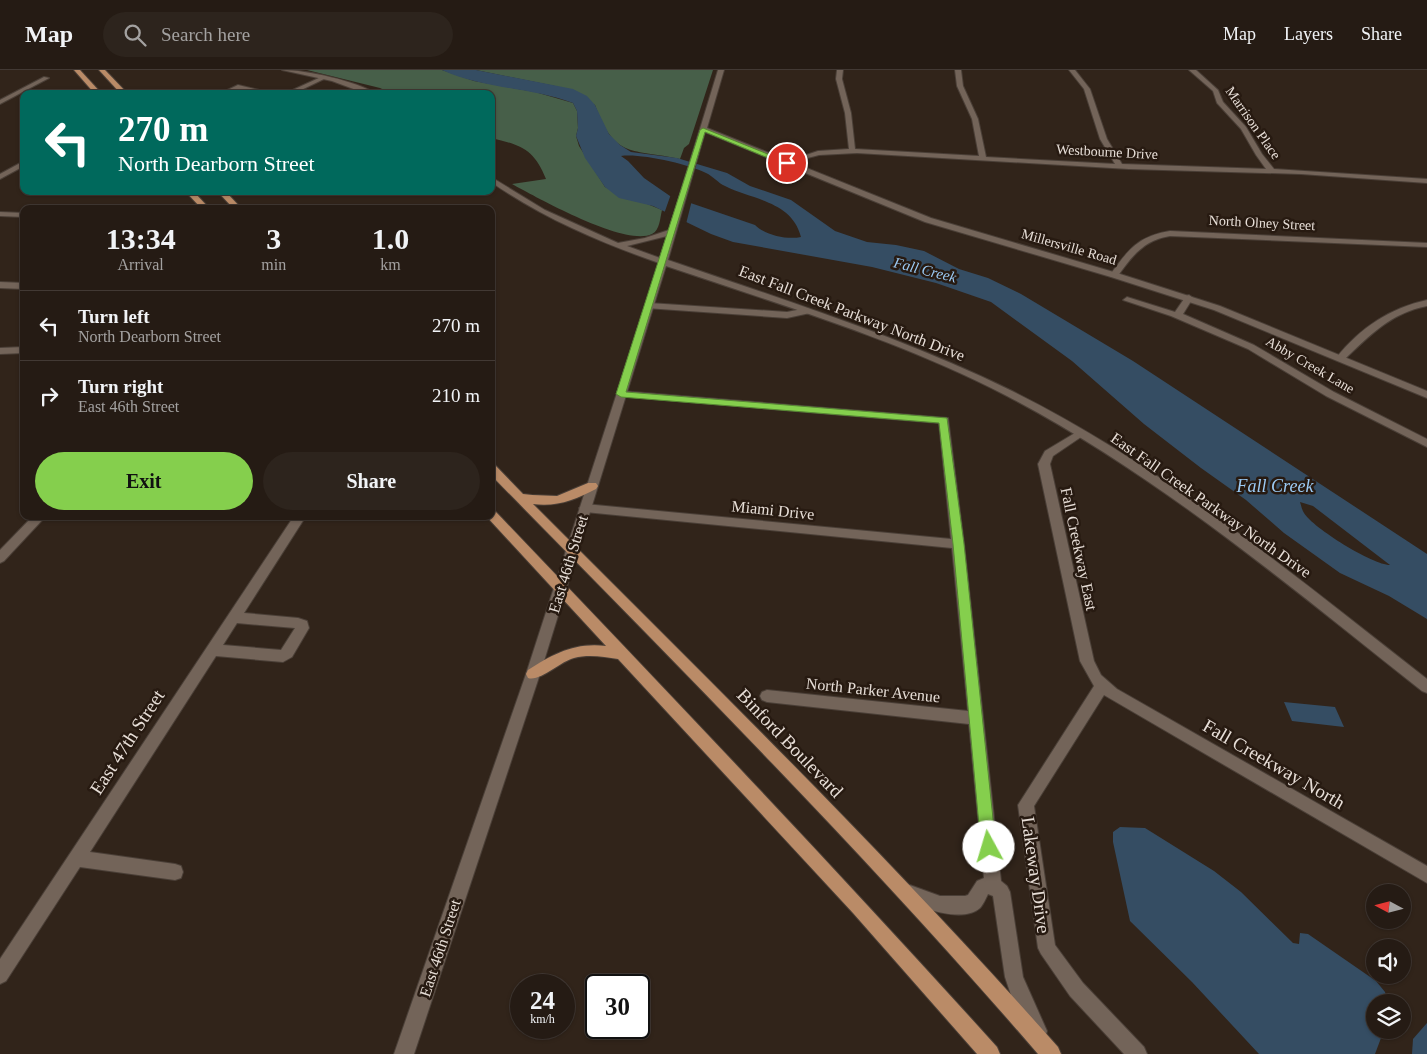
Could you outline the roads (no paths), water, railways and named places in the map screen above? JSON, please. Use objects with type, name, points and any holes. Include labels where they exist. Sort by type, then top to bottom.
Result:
[{"type":"main road","points":[[77,70],[95,90]]},
{"type":"main road","points":[[102,70],[121,90]]},
{"type":"main road","points":[[193,195],[202,205]]},
{"type":"main road","points":[[225,195],[234,205]]},
{"type":"main road","name":"Binford Boulevard","points":[[495,472],[786,765],[907,893],[1050,1052]]},
{"type":"main road","points":[[520,497],[559,502],[571,498],[592,486]]},
{"type":"main road","points":[[495,518],[859,907],[985,1050]]},
{"type":"main road","points":[[533,674],[559,657],[578,650],[599,649],[625,655]]},
{"type":"street","points":[[285,70],[323,78],[361,90]]},
{"type":"street","name":"East 46th Street","points":[[404,1054],[533,674],[663,262],[721,70]]},
{"type":"street","points":[[840,70],[839,79],[848,113],[852,150]]},
{"type":"street","points":[[958,70],[960,86],[975,119],[983,157]]},
{"type":"street","points":[[1072,70],[1085,86],[1099,131],[1108,150],[1120,166]]},
{"type":"street","name":"Marrison Place","points":[[1192,70],[1211,85],[1220,102],[1244,128],[1256,151],[1271,170]]},
{"type":"street","points":[[23,90],[46,78]]},
{"type":"street","points":[[296,90],[323,78]]},
{"type":"street","points":[[233,90],[238,88],[248,90]]},
{"type":"street","points":[[0,102],[20,92]]},
{"type":"street","name":"Millersville Road","points":[[703,130],[928,220],[1189,298],[1341,358],[1427,395]]},
{"type":"street","name":"Westbourne Drive","points":[[787,163],[818,153],[852,150],[1120,166],[1271,170],[1427,181]]},
{"type":"street","points":[[0,178],[20,166]]},
{"type":"street","name":"East Fall Creek Parkway North Drive","points":[[495,182],[543,212],[616,245],[807,311],[947,364],[1080,433],[1162,487],[1268,563],[1427,687]]},
{"type":"street","points":[[0,214],[20,216]]},
{"type":"street","points":[[616,245],[646,240],[672,229]]},
{"type":"street","name":"North Olney Street","points":[[1114,275],[1138,244],[1146,239],[1166,234],[1184,233],[1427,245]]},
{"type":"street","points":[[0,285],[20,286]]},
{"type":"street","points":[[1177,316],[1189,298]]},
{"type":"street","name":"Abby Creek Lane","points":[[1127,300],[1177,316],[1260,351],[1330,394],[1427,443]]},
{"type":"street","points":[[1341,358],[1384,316],[1402,308],[1427,303]]},
{"type":"street","points":[[649,306],[787,315],[807,311]]},
{"type":"street","points":[[0,351],[20,350]]},
{"type":"street","points":[[621,394],[944,420],[993,885],[1001,892],[1005,929],[1014,977],[1020,997],[1050,1052]]},
{"type":"street","name":"Fall Creekway East","points":[[1080,433],[1048,454],[1044,464],[1087,661],[1091,672],[1102,684]]},
{"type":"street","name":"Miami Drive","points":[[585,508],[958,544]]},
{"type":"street","points":[[0,558],[36,520]]},
{"type":"street","name":"East 47th Street","points":[[0,976],[297,520]]},
{"type":"street","points":[[213,650],[283,656],[288,653],[302,628],[302,625],[298,623],[234,617]]},
{"type":"street","name":"Fall Creekway North","points":[[1102,684],[1112,693],[1427,875]]},
{"type":"street","name":"Lakeway Drive","points":[[1102,684],[1026,805],[1047,948],[1054,962],[1137,1054]]},
{"type":"street","name":"North Parker Avenue","points":[[767,696],[976,718]]},
{"type":"street","points":[[77,858],[175,872]]},
{"type":"street","points":[[907,893],[944,905],[959,906],[974,902],[983,887],[993,885]]},
{"type":"water","name":"Fall Creek","points":[[442,70],[476,70],[573,89],[587,96],[595,105],[609,134],[620,145],[631,152],[677,158],[727,173],[750,186],[791,200],[835,231],[867,242],[896,245],[924,251],[959,269],[988,278],[1021,294],[1133,361],[1427,554],[1427,619],[1389,596],[1340,573],[1284,533],[1246,500],[1144,424],[1072,361],[991,302],[936,283],[872,267],[733,242],[711,234],[653,206],[619,198],[605,187],[585,158],[576,136],[578,128],[577,111],[573,103],[458,76]],"holes":[[[629,155],[664,160],[706,173],[725,186],[770,203],[780,209],[796,225],[801,237],[776,236],[764,232],[755,225],[670,196],[644,178],[621,156]],[[1300,502],[1313,506],[1390,565],[1358,553],[1331,536],[1310,520],[1303,512]]]},
{"type":"water","points":[[1284,702],[1335,707],[1344,727],[1292,721]]},
{"type":"water","points":[[1120,827],[1145,828],[1214,871],[1241,892],[1293,943],[1299,944],[1300,933],[1308,934],[1366,974],[1366,984],[1378,984],[1386,994],[1366,994],[1366,1039],[1381,1039],[1375,1054],[1259,1054],[1192,982],[1130,921],[1113,842],[1113,832]]},
{"type":"water","points":[[1427,1023],[1427,1054],[1412,1054],[1413,1039]]}]
